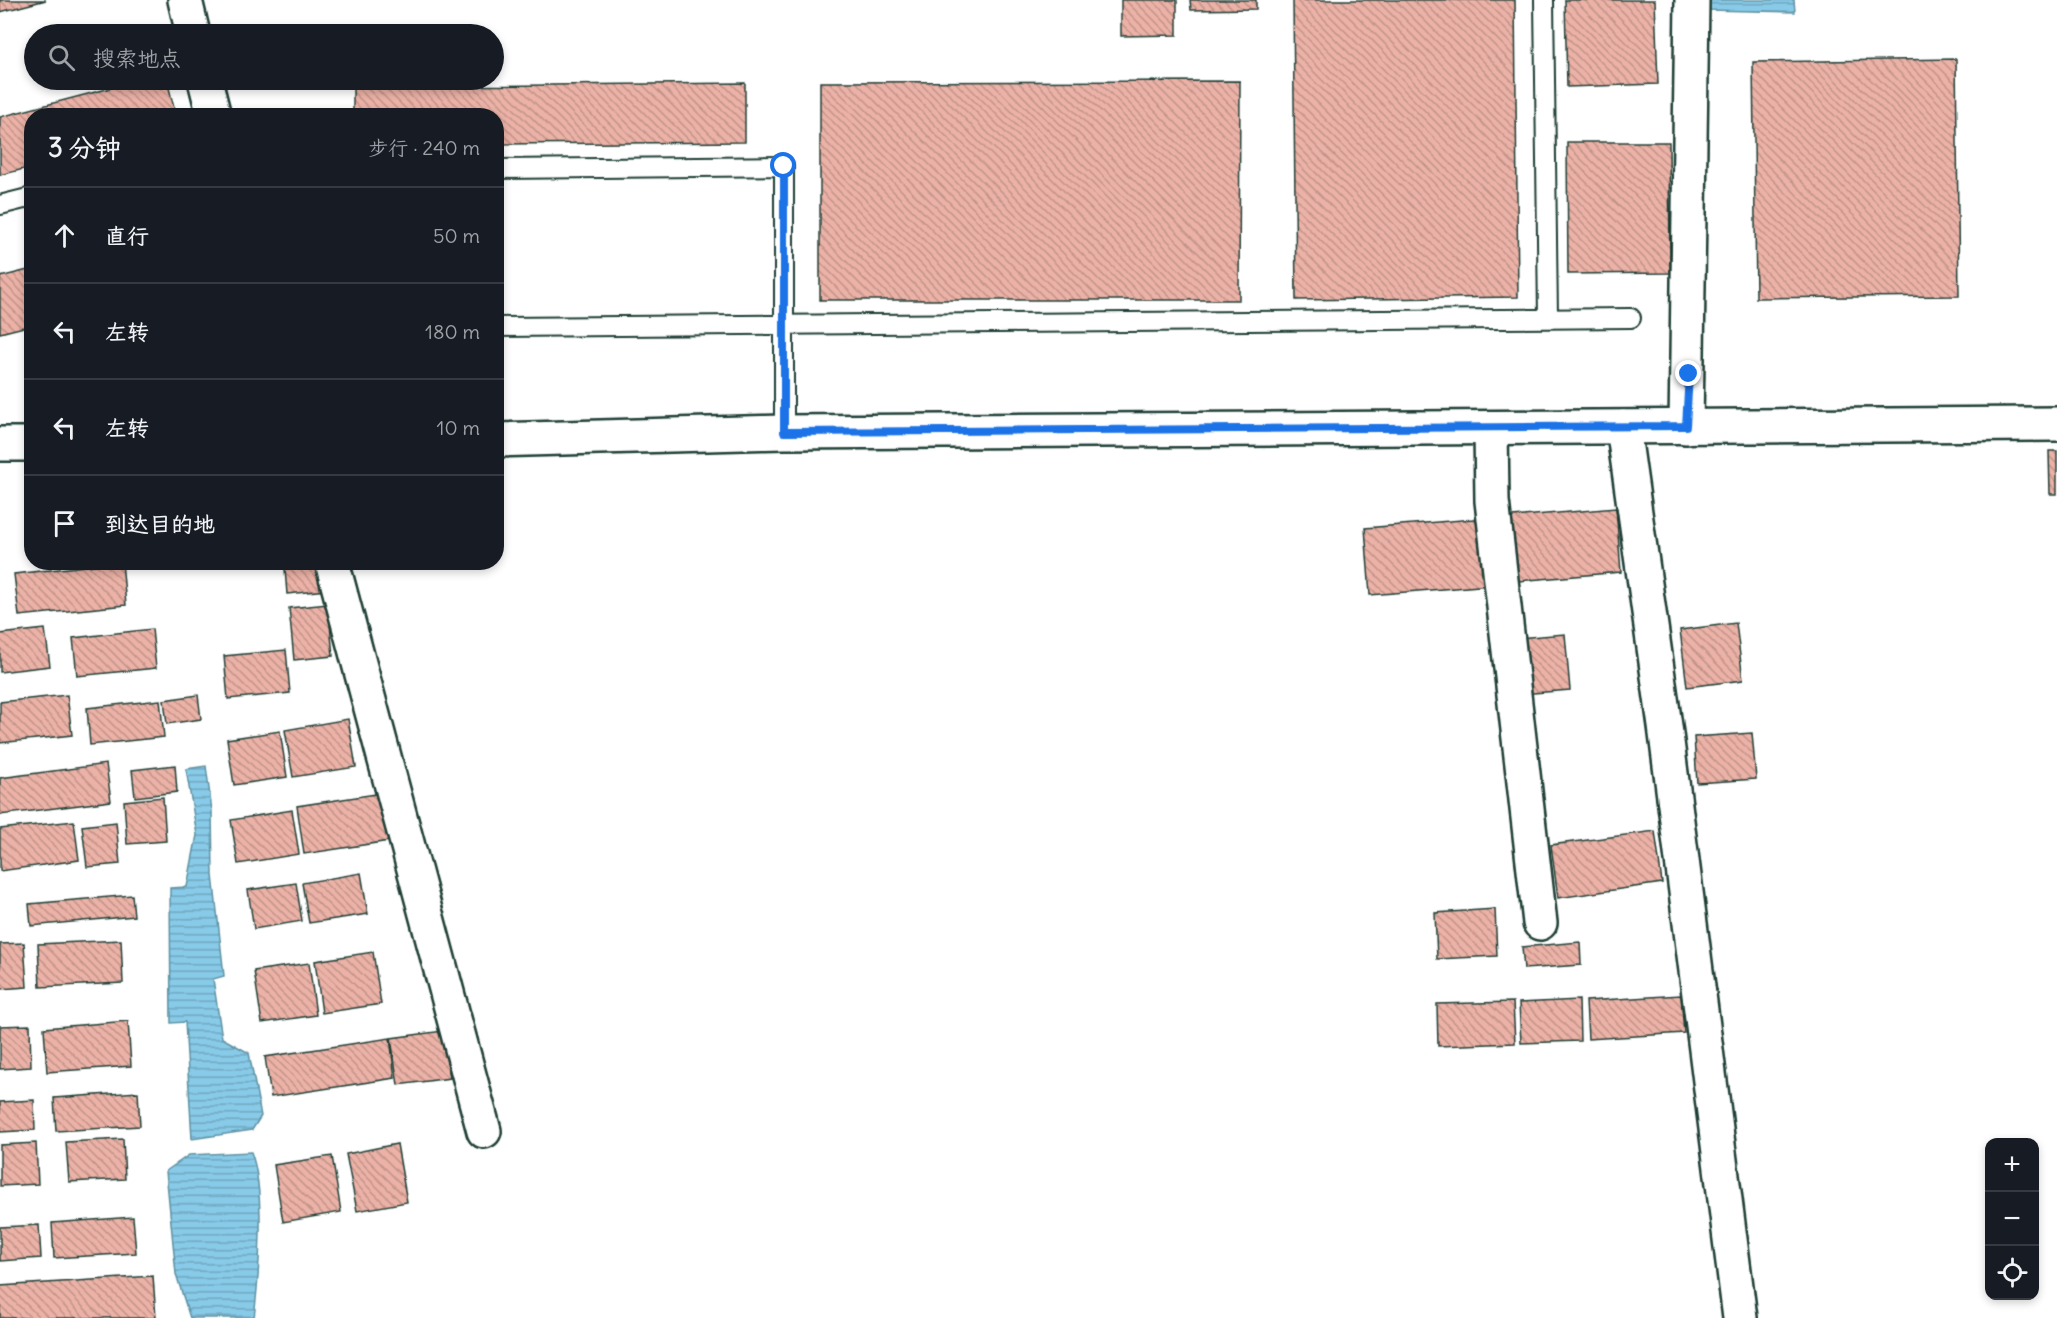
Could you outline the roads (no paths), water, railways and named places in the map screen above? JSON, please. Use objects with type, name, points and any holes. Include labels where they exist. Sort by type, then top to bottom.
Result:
[{"type":"street","points":[[185,0],[191,24]]},
{"type":"street","points":[[1686,426],[1692,0]]},
{"type":"street","points":[[208,90],[212,108]]},
{"type":"street","points":[[504,440],[784,432],[2057,424]]},
{"type":"street","points":[[1623,427],[1664,714],[1740,1318]]},
{"type":"street","points":[[1491,428],[1492,501],[1540,923]]},
{"type":"street","points":[[0,444],[24,444]]},
{"type":"street","points":[[334,570],[484,1131]]},
{"type":"lane","points":[[1544,0],[1548,318]]},
{"type":"lane","points":[[504,169],[784,166],[784,432]]},
{"type":"lane","points":[[0,205],[24,199]]},
{"type":"lane","points":[[504,327],[1630,318]]},
{"type":"water","points":[[1707,0],[1794,0],[1795,12],[1707,10]]},
{"type":"water","points":[[206,766],[212,811],[213,875],[224,976],[213,979],[222,1038],[249,1053],[261,1116],[252,1130],[192,1139],[185,1022],[171,1023],[170,888],[187,887],[197,835],[186,769]]},
{"type":"water","points":[[251,1152],[256,1169],[260,1210],[258,1279],[254,1318],[190,1318],[176,1274],[166,1171],[189,1155]]}]
